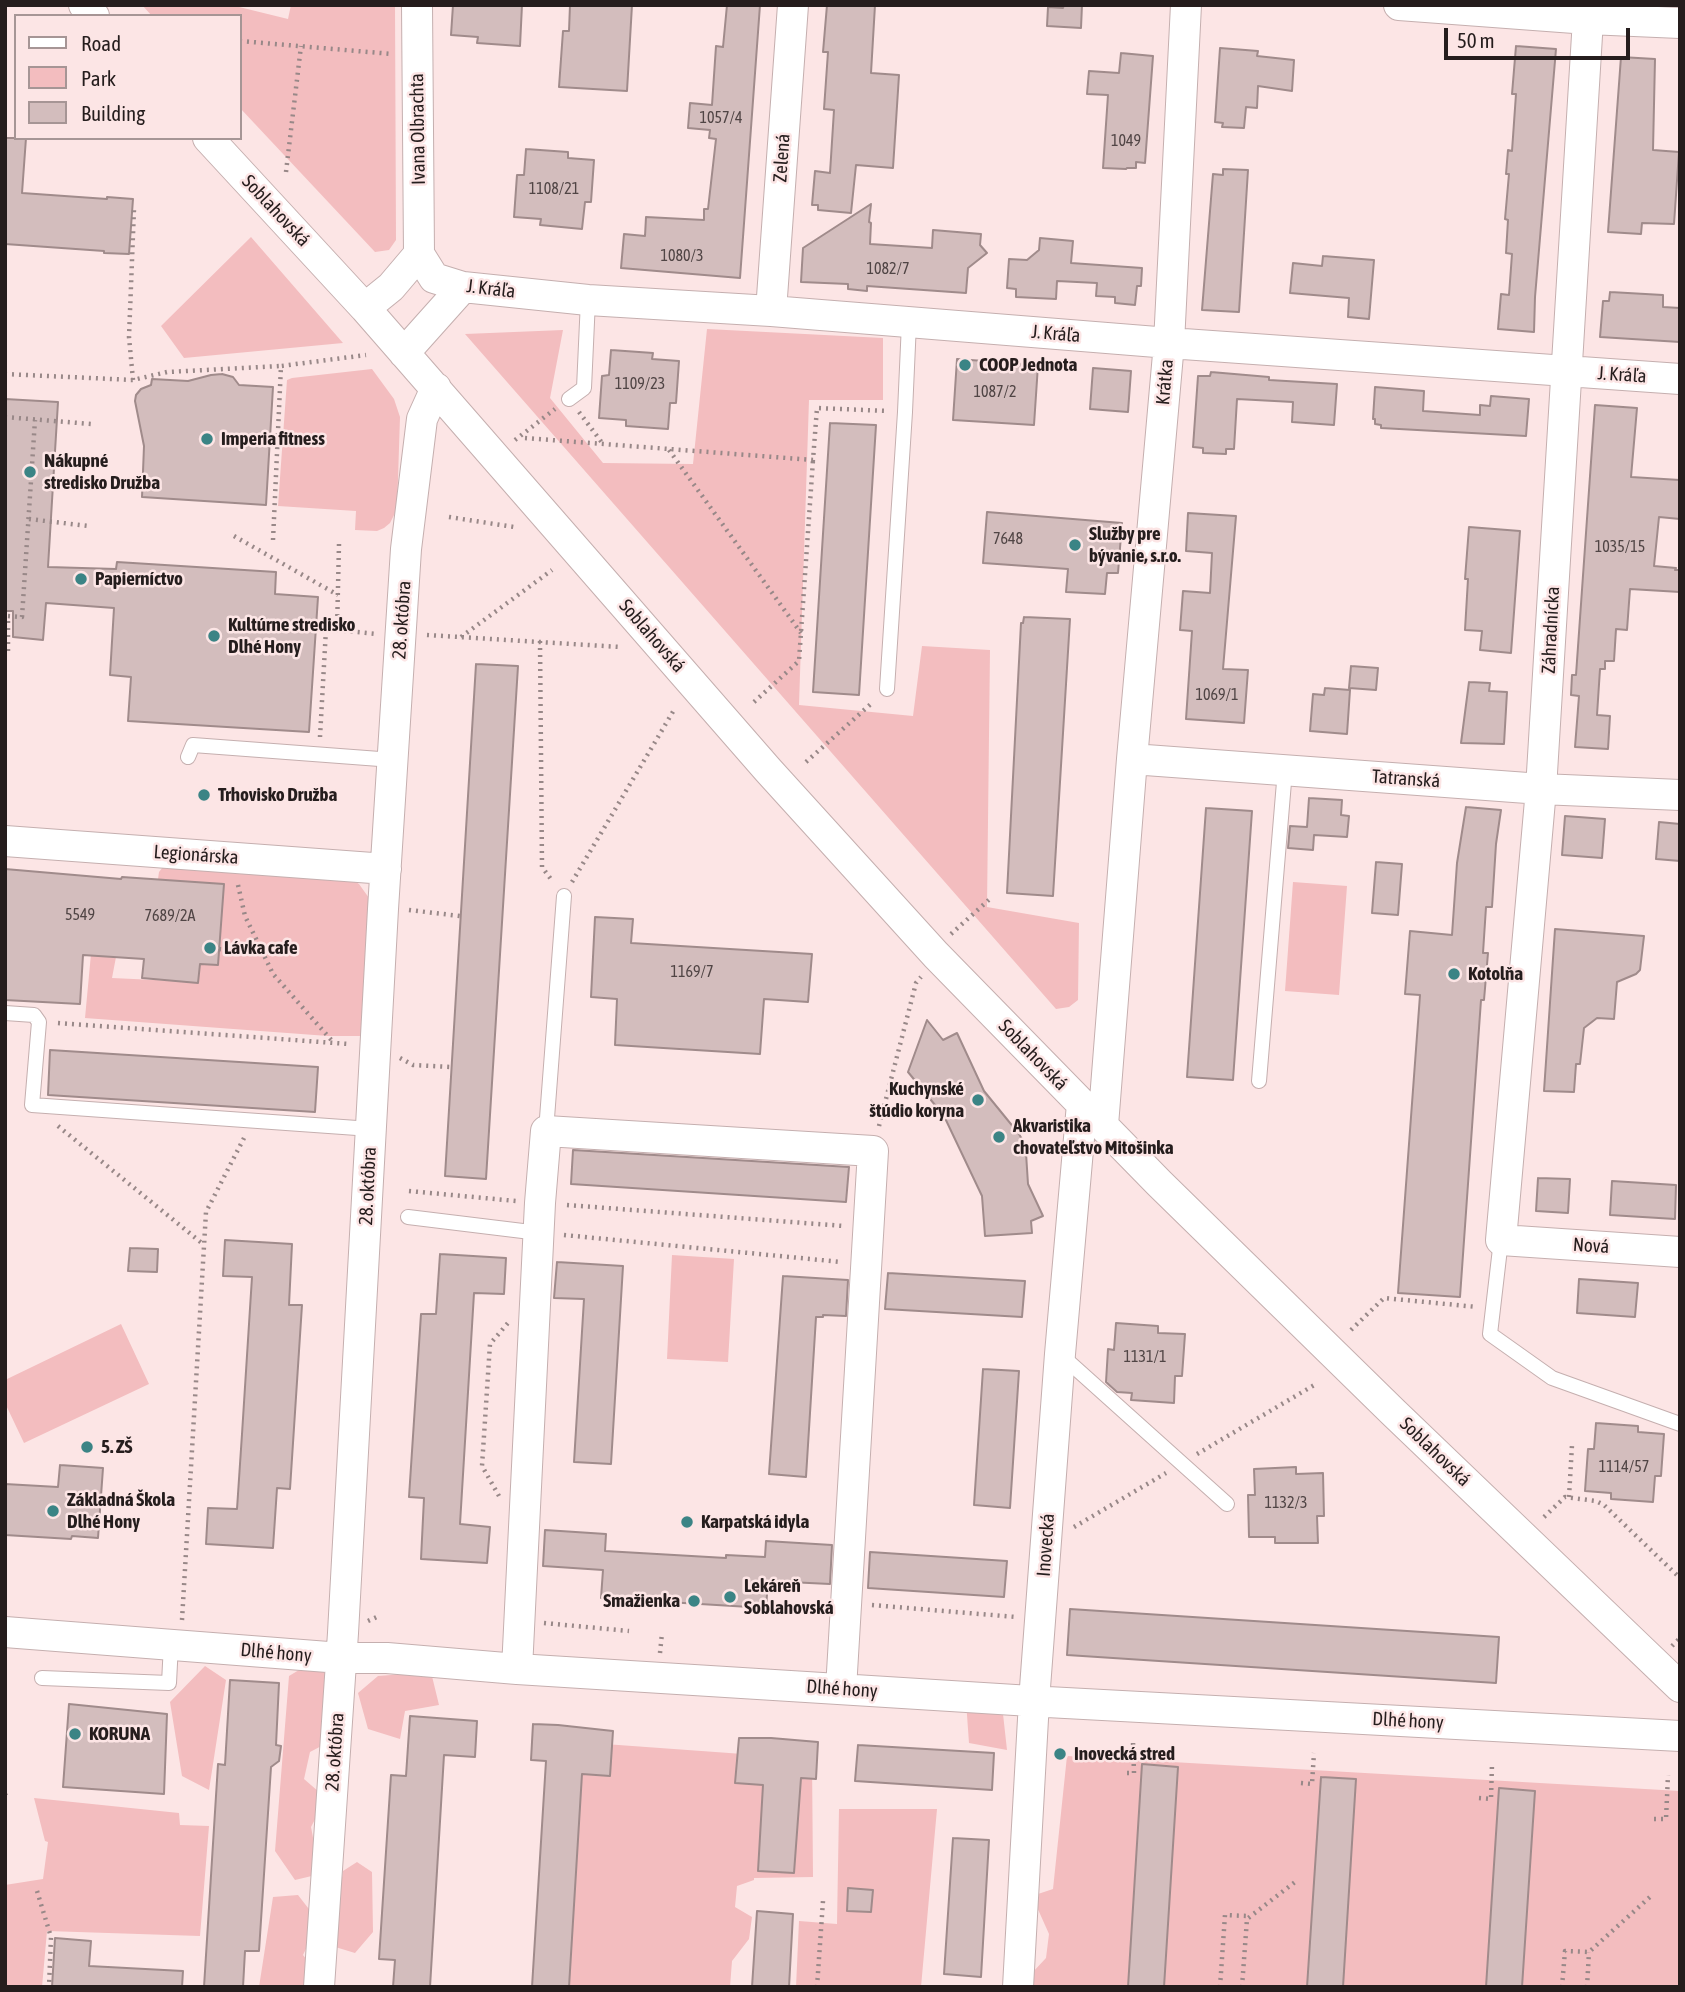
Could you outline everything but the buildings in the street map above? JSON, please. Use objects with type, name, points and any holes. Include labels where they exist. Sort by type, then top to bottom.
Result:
[{"type":"street","name":"Ivana Olbrachta","points":[[417,5],[427,266]]},
{"type":"street","name":"Zelená","points":[[771,311],[793,5]]},
{"type":"street","name":"Krátka","points":[[1132,759],[1169,344],[1186,5]]},
{"type":"street","points":[[1399,5],[1680,23]]},
{"type":"street","name":"Záhradnícka","points":[[1501,1240],[1541,789],[1588,19]]},
{"type":"street","name":"Soblahovská","points":[[210,140],[365,308],[778,780],[936,955],[1159,1183],[1384,1404],[1680,1687]]},
{"type":"street","name":"J. Kráľa","points":[[427,266],[463,287],[587,300],[771,311],[1169,344],[1680,379]]},
{"type":"street","points":[[365,308],[391,287],[427,266]]},
{"type":"street","points":[[404,353],[463,287]]},
{"type":"street","name":"28. októbra","points":[[319,1987],[406,549],[422,419],[436,388]]},
{"type":"street","points":[[1103,1125],[1132,759]]},
{"type":"street","name":"Tatranská","points":[[1132,759],[1541,789],[1680,795]]},
{"type":"street","name":"Legionárska","points":[[5,841],[386,869]]},
{"type":"street","name":"Inovecká","points":[[1018,1987],[1034,1701],[1082,1104]]},
{"type":"street","points":[[517,1669],[546,1131],[873,1151],[841,1689]]},
{"type":"street","name":"Nová","points":[[1501,1240],[1680,1252]]},
{"type":"street","name":"Dlhé hony","points":[[5,1632],[517,1669],[1034,1701],[1680,1736]]},
{"type":"lane","points":[[569,399],[584,388],[587,300]]},
{"type":"lane","points":[[887,690],[909,323]]},
{"type":"lane","points":[[188,757],[193,746],[393,760]]},
{"type":"lane","points":[[1259,1081],[1285,770]]},
{"type":"lane","points":[[546,1131],[564,896]]},
{"type":"lane","points":[[5,1013],[34,1016],[39,1022],[32,1105],[371,1129]]},
{"type":"lane","points":[[408,1217],[540,1218]]},
{"type":"lane","points":[[1501,1240],[1490,1334],[1552,1378],[1680,1424]]},
{"type":"lane","points":[[1060,1354],[1227,1504]]},
{"type":"lane","points":[[43,1678],[169,1683],[176,1645]]},
{"type":"path","points":[[242,41],[417,56]]},
{"type":"path","points":[[286,172],[301,46]]},
{"type":"path","points":[[133,380],[129,337],[134,209]]},
{"type":"path","points":[[5,374],[133,380],[167,372],[281,366],[366,355]]},
{"type":"path","points":[[273,540],[281,366]]},
{"type":"path","points":[[508,444],[569,399],[603,444]]},
{"type":"path","points":[[754,702],[799,661],[817,408],[905,412]]},
{"type":"path","points":[[5,417],[91,424]]},
{"type":"path","points":[[8,651],[8,616],[22,617],[35,420]]},
{"type":"path","points":[[525,438],[813,460]]},
{"type":"path","points":[[668,449],[801,634]]},
{"type":"path","points":[[449,517],[514,527]]},
{"type":"path","points":[[29,519],[88,526]]},
{"type":"path","points":[[234,536],[338,595]]},
{"type":"path","points":[[337,630],[340,544]]},
{"type":"path","points":[[461,637],[552,570]]},
{"type":"path","points":[[319,755],[326,629],[386,635]]},
{"type":"path","points":[[435,635],[620,648]]},
{"type":"path","points":[[540,642],[542,867],[564,896],[674,710]]},
{"type":"path","points":[[806,762],[887,690]]},
{"type":"path","points":[[238,880],[245,916],[273,974],[282,988],[333,1042]]},
{"type":"path","points":[[946,942],[953,931],[992,897]]},
{"type":"path","points":[[400,910],[460,916]]},
{"type":"path","points":[[219,948],[261,953]]},
{"type":"path","points":[[873,1151],[916,983]]},
{"type":"path","points":[[39,1022],[377,1046],[413,1065],[451,1067]]},
{"type":"path","points":[[32,1105],[204,1245]]},
{"type":"path","points":[[176,1645],[206,1212],[252,1120]]},
{"type":"path","points":[[409,1191],[540,1218],[866,1265]]},
{"type":"path","points":[[540,1218],[868,1228]]},
{"type":"path","points":[[500,1498],[482,1466],[490,1344],[536,1291]]},
{"type":"path","points":[[1351,1330],[1384,1298],[1493,1309]]},
{"type":"path","points":[[1569,1497],[1572,1445]]},
{"type":"path","points":[[1544,1517],[1564,1497],[1596,1501],[1604,1505],[1680,1577]]},
{"type":"path","points":[[846,1603],[1040,1619]]},
{"type":"path","points":[[519,1620],[629,1631]]},
{"type":"path","points":[[1127,1773],[1134,1773],[1133,1742]]},
{"type":"path","points":[[1301,1783],[1312,1784],[1314,1753]]},
{"type":"path","points":[[1479,1798],[1491,1799],[1492,1764]]},
{"type":"path","points":[[1654,1819],[1666,1819],[1668,1775]]},
{"type":"path","points":[[1247,1919],[1295,1882]]},
{"type":"path","points":[[37,1891],[51,1937],[49,1987]]},
{"type":"path","points":[[1562,1987],[1565,1951],[1589,1952],[1651,1896]]},
{"type":"path","points":[[817,1987],[823,1901]]},
{"type":"path","points":[[1220,1987],[1225,1915],[1247,1916],[1242,1987]]},
{"type":"path","points":[[1587,1987],[1589,1952]]},
{"type":"green space","points":[[142,5],[231,5],[288,19],[291,5],[395,5],[396,240],[389,250],[375,252],[242,110],[242,14],[150,14]]},
{"type":"green space","points":[[251,237],[343,343],[184,358],[161,326]]},
{"type":"green space","points":[[707,329],[883,338],[883,400],[809,400],[799,705],[913,716],[922,646],[990,650],[987,907],[1079,923],[1078,1000],[1069,1007],[1056,1009],[465,334],[563,330],[550,398],[603,463],[693,464]]},
{"type":"green space","points":[[372,369],[394,399],[400,417],[397,509],[390,523],[377,531],[355,530],[356,511],[278,506],[287,380]]},
{"type":"green space","points":[[163,867],[350,878],[359,884],[369,898],[362,1036],[328,1036],[85,1018],[91,954],[116,957],[112,978],[198,982],[200,964],[224,884],[158,879]]},
{"type":"green space","points":[[1293,882],[1347,886],[1339,995],[1285,991]]},
{"type":"green space","points":[[672,1255],[734,1259],[728,1362],[667,1359]]},
{"type":"green space","points":[[121,1324],[149,1384],[24,1443],[5,1403],[5,1380]]},
{"type":"green space","points":[[309,1664],[334,1674],[329,1742],[310,1752],[304,1779],[326,1798],[311,1827],[320,1874],[295,1880],[275,1851],[289,1676]]},
{"type":"green space","points":[[205,1666],[226,1680],[209,1790],[182,1776],[170,1702]]},
{"type":"green space","points":[[431,1672],[439,1705],[405,1711],[400,1739],[368,1729],[358,1693],[378,1676]]},
{"type":"green space","points":[[966,1701],[1002,1705],[1007,1750],[969,1743]]},
{"type":"green space","points":[[577,1742],[812,1759],[813,1877],[754,1878],[737,1886],[735,1907],[752,1917],[749,1939],[732,1961],[730,1987],[568,1987]]},
{"type":"green space","points":[[1067,1756],[1680,1791],[1680,1987],[1031,1987],[1032,1973],[1046,1958],[1049,1934],[1032,1896],[1053,1889]]},
{"type":"green space","points":[[34,1798],[179,1813],[180,1825],[209,1826],[200,1936],[47,1931],[42,1987],[5,1987],[5,1885],[43,1879],[48,1842],[45,1841]]},
{"type":"green space","points":[[839,1809],[937,1809],[921,1987],[796,1987],[799,1921],[837,1924]]},
{"type":"green space","points":[[357,1862],[372,1872],[373,1932],[355,1953],[332,1946],[343,1871]]},
{"type":"green space","points":[[298,1895],[319,1922],[303,1955],[317,1972],[307,1987],[259,1987],[273,1897]]},
{"type":"place","name":"COOP Jednota","points":[[965,365]]},
{"type":"place","name":"Imperia fitness","points":[[207,439]]},
{"type":"place","name":"Nákupné stredisko Družba","points":[[30,472]]},
{"type":"place","name":"Služby pre bývanie, s.r.o.","points":[[1075,545]]},
{"type":"place","name":"Papierníctvo","points":[[81,579]]},
{"type":"place","name":"Kultúrne stredisko Dlhé Hony","points":[[214,636]]},
{"type":"place","name":"Trhovisko Družba","points":[[204,795]]},
{"type":"place","name":"Lávka cafe","points":[[210,948]]},
{"type":"place","name":"Kotolňa","points":[[1454,974]]},
{"type":"place","name":"Kuchynské štúdio koryna","points":[[978,1100]]},
{"type":"place","name":"Akvaristika chovateľstvo Mitošinka","points":[[999,1137]]},
{"type":"place","name":"5. ZŠ","points":[[87,1447]]},
{"type":"place","name":"Základná Škola Dlhé Hony","points":[[53,1511]]},
{"type":"place","name":"Karpatská idyla","points":[[687,1522]]},
{"type":"place","name":"Lekáreň Soblahovská","points":[[730,1597]]},
{"type":"place","name":"Smažienka","points":[[694,1601]]},
{"type":"place","name":"KORUNA","points":[[75,1734]]},
{"type":"place","name":"Inovecká stred","points":[[1060,1754]]}]
